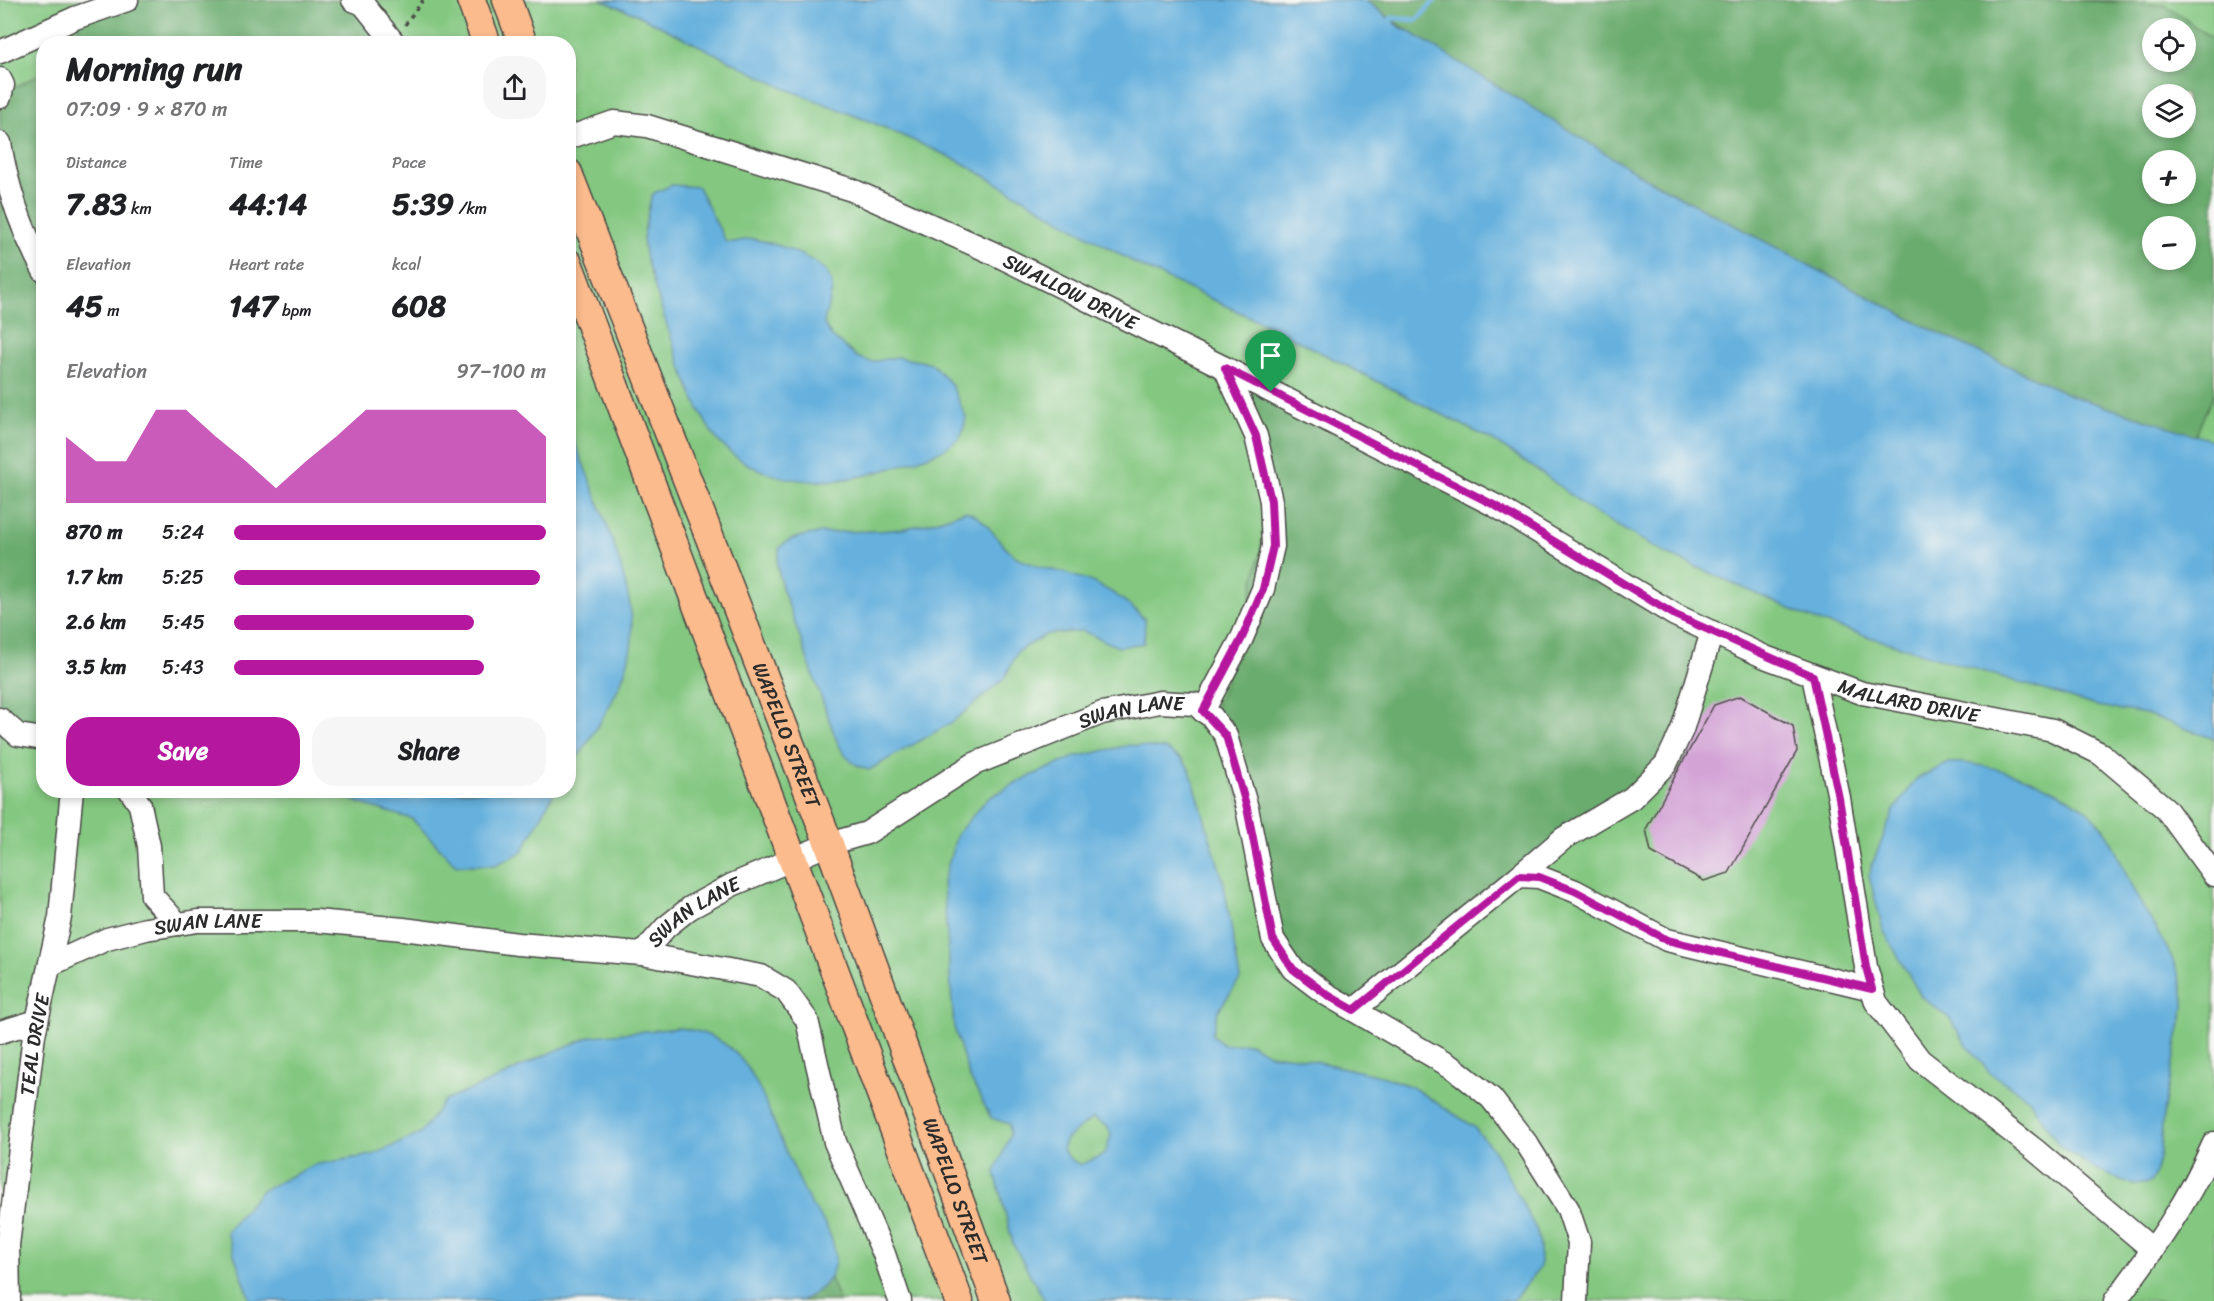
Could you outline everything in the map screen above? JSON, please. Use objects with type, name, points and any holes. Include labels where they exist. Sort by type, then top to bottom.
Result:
[{"type":"main road","points":[[471,0],[484,36]]},
{"type":"main road","points":[[507,0],[520,36]]},
{"type":"main road","name":"WAPELLO STREET","points":[[576,194],[829,844],[996,1301]]},
{"type":"main road","name":"WAPELLO STREET","points":[[576,284],[959,1301]]},
{"type":"lane","points":[[0,52],[75,18],[127,0]]},
{"type":"lane","points":[[353,0],[363,4],[390,36]]},
{"type":"lane","points":[[0,79],[3,85],[0,97]]},
{"type":"lane","name":"SWALLOW DRIVE","points":[[576,135],[614,122],[647,126],[852,190],[1004,258],[1225,368]]},
{"type":"lane","points":[[0,143],[5,176],[28,243],[36,257]]},
{"type":"lane","points":[[1225,368],[1256,436],[1271,501],[1273,546],[1263,589],[1242,638],[1203,711],[1226,736],[1247,808],[1273,939],[1293,969],[1326,994],[1455,1069],[1491,1098],[1527,1144],[1568,1209],[1579,1242],[1576,1301]]},
{"type":"lane","name":"MALLARD DRIVE","points":[[1225,368],[1496,506],[1675,615],[1813,676],[1862,693],[2053,730],[2092,749],[2166,809],[2210,866],[2214,875]]},
{"type":"lane","points":[[1354,1010],[1564,838],[1632,798],[1666,764],[1682,730],[1713,632]]},
{"type":"lane","points":[[1813,676],[1839,798],[1866,967],[1876,1002],[1920,1060],[2035,1150],[2153,1250]]},
{"type":"lane","name":"SWAN LANE","points":[[50,964],[107,939],[198,921],[316,921],[403,929],[518,944],[642,954],[666,927],[690,908],[732,885],[791,860],[829,844],[867,833],[975,764],[1102,713],[1160,702],[1195,704],[1203,711]]},
{"type":"lane","points":[[0,719],[18,735],[36,738]]},
{"type":"lane","name":"TEAL DRIVE","points":[[9,1301],[8,1245],[37,1021],[60,917],[71,798]]},
{"type":"lane","points":[[135,798],[140,805],[149,846],[152,897],[178,924]]},
{"type":"lane","points":[[1519,876],[1539,877],[1575,891],[1667,940],[1872,989]]},
{"type":"lane","points":[[642,954],[761,976],[786,991],[807,1020],[835,1142],[884,1254],[900,1301]]},
{"type":"lane","points":[[0,1032],[37,1021]]},
{"type":"lane","points":[[2122,1298],[2194,1188],[2214,1143]]},
{"type":"path","points":[[399,36],[423,0]]},
{"type":"green space","points":[[0,0],[1361,0],[1431,47],[2072,396],[2196,434],[2214,393],[2214,1301],[0,1301]]},
{"type":"green space","points":[[127,0],[340,0],[386,36],[82,36],[75,18]]},
{"type":"green space","points":[[1365,0],[2070,0],[2165,5],[2183,18],[2142,18],[2142,72],[2196,72],[2196,27],[2214,40],[2214,393],[2195,436],[2072,396],[1918,323],[1647,179],[1431,47]]},
{"type":"green space","points":[[2070,0],[2214,0],[2214,40],[2196,27],[2196,18],[2183,18],[2165,5]]},
{"type":"green space","points":[[36,76],[36,738],[0,734],[0,79],[3,85],[16,87]]},
{"type":"green space","points":[[1225,368],[1712,632],[1666,764],[1354,1010],[1293,969],[1212,717],[1242,638],[1271,501]]},
{"type":"green space","points":[[830,1278],[839,1301],[800,1301],[810,1297]]},
{"type":"water","points":[[601,0],[1365,0],[1400,27],[1647,179],[1918,323],[2072,396],[2214,441],[2214,739],[2146,714],[2097,706],[1817,621],[1665,553],[1591,511],[1545,475],[1492,440],[1265,324],[1140,266],[959,161],[881,126],[784,88],[636,14]]},
{"type":"water","points":[[672,185],[698,187],[726,242],[750,239],[762,241],[800,254],[823,269],[832,287],[824,324],[831,336],[857,357],[871,362],[896,357],[931,363],[951,384],[966,417],[962,433],[956,441],[930,455],[892,468],[848,479],[825,481],[781,477],[760,470],[740,459],[721,444],[698,408],[687,383],[645,255],[643,238],[651,197],[654,193]]},
{"type":"water","points":[[576,445],[621,567],[632,624],[631,648],[627,665],[614,697],[576,760]]},
{"type":"water","points":[[965,511],[981,519],[1015,556],[1036,566],[1092,582],[1120,598],[1145,620],[1144,643],[1118,647],[1083,631],[1047,634],[1018,651],[1004,679],[951,723],[869,770],[863,768],[849,759],[836,739],[782,587],[777,564],[780,547],[801,536],[902,529]]},
{"type":"water","points":[[1130,745],[1165,749],[1182,759],[1190,770],[1224,884],[1240,979],[1218,1011],[1212,1035],[1223,1045],[1249,1043],[1269,1054],[1296,1057],[1385,1077],[1412,1087],[1473,1126],[1492,1148],[1537,1231],[1540,1268],[1512,1301],[1045,1301],[1013,1244],[995,1172],[1010,1135],[1009,1124],[991,1118],[969,1076],[954,1027],[943,882],[957,834],[987,799],[1019,781],[1075,757]],"holes":[[[1093,1118],[1108,1127],[1111,1135],[1105,1154],[1080,1165],[1070,1159],[1062,1149],[1066,1139]]]},
{"type":"water","points":[[1949,763],[1966,763],[1986,767],[2031,780],[2073,801],[2089,812],[2107,834],[2135,892],[2174,962],[2182,988],[2184,1009],[2164,1108],[2159,1157],[2150,1183],[2134,1185],[2096,1170],[2058,1144],[2029,1099],[1989,1072],[1950,1019],[1921,996],[1883,930],[1869,876],[1872,865],[1893,812],[1916,779]]},
{"type":"water","points":[[348,798],[551,798],[522,852],[495,865],[456,865],[412,819]]},
{"type":"water","points":[[679,1028],[702,1033],[720,1041],[735,1052],[756,1083],[810,1203],[828,1230],[833,1244],[835,1257],[833,1270],[827,1281],[816,1292],[800,1301],[251,1301],[226,1232],[261,1191],[313,1165],[372,1155],[420,1134],[444,1101],[592,1036]]},
{"type":"building","points":[[1740,696],[1793,726],[1797,751],[1729,873],[1704,881],[1651,852],[1646,829],[1714,705]]},
{"type":"waterway","points":[[1390,23],[1391,18],[1417,20],[1435,0]]},
{"type":"route","points":[[1225,368],[1271,392],[1496,506],[1675,615],[1765,657],[1813,676],[1839,798],[1866,967],[1872,989],[1667,940],[1575,891],[1539,877],[1519,876],[1462,921],[1400,976],[1354,1010],[1326,994],[1293,969],[1273,939],[1247,808],[1226,736],[1212,717],[1203,711],[1242,638],[1263,589],[1273,546],[1271,501],[1256,436],[1225,368]]}]
